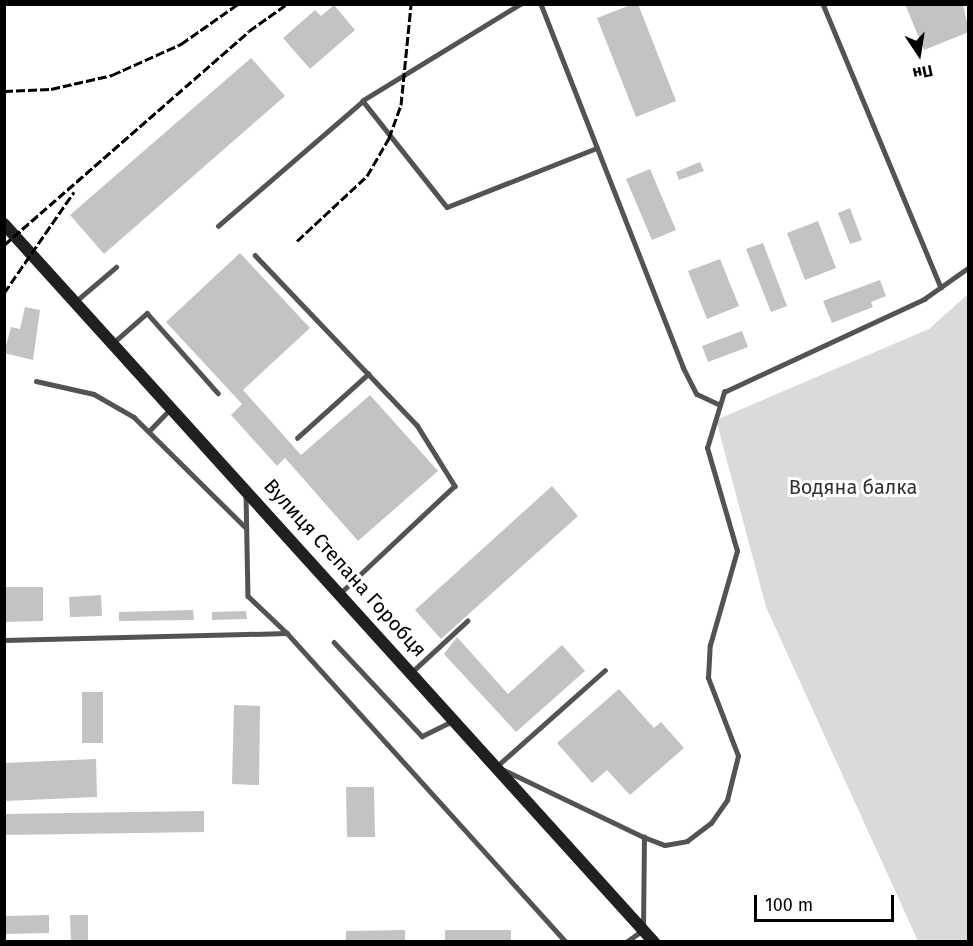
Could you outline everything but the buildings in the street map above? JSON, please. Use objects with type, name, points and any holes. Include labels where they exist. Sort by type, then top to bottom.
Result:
[{"type":"main road","name":"Вулиця Степана Горобця","points":[[4,224],[342,592],[654,942]]},
{"type":"lane","points":[[218,226],[363,101],[521,4]]},
{"type":"lane","points":[[541,4],[683,367],[698,394],[718,404]]},
{"type":"lane","points":[[823,4],[941,287]]},
{"type":"lane","points":[[363,101],[447,207],[597,148]]},
{"type":"lane","points":[[255,255],[417,425],[455,486],[342,592]]},
{"type":"lane","points":[[75,302],[116,267]]},
{"type":"lane","points":[[605,670],[497,766],[644,837],[665,845],[687,841],[711,823],[727,800],[738,756],[708,678],[710,645],[737,551],[707,448],[723,392],[941,287],[969,268]]},
{"type":"lane","points":[[113,343],[147,313],[218,393]]},
{"type":"lane","points":[[297,438],[368,374]]},
{"type":"lane","points":[[36,381],[94,394],[148,431],[245,527]]},
{"type":"lane","points":[[148,431],[172,408]]},
{"type":"lane","points":[[246,489],[248,596],[287,633],[566,942]]},
{"type":"lane","points":[[413,671],[467,621]]},
{"type":"lane","points":[[4,640],[287,633]]},
{"type":"lane","points":[[334,642],[422,736],[455,719]]},
{"type":"lane","points":[[627,942],[643,930],[644,837]]},
{"type":"green space","name":"Водяна балка","points":[[968,294],[968,941],[918,941],[766,607],[716,420],[929,329]]},
{"type":"railway","points":[[4,91],[51,89],[112,75],[181,44],[238,4]]},
{"type":"railway","points":[[4,245],[249,31],[287,4]]},
{"type":"railway","points":[[297,241],[367,176],[389,138],[401,105],[411,4]]},
{"type":"railway","points":[[4,293],[74,192]]}]
